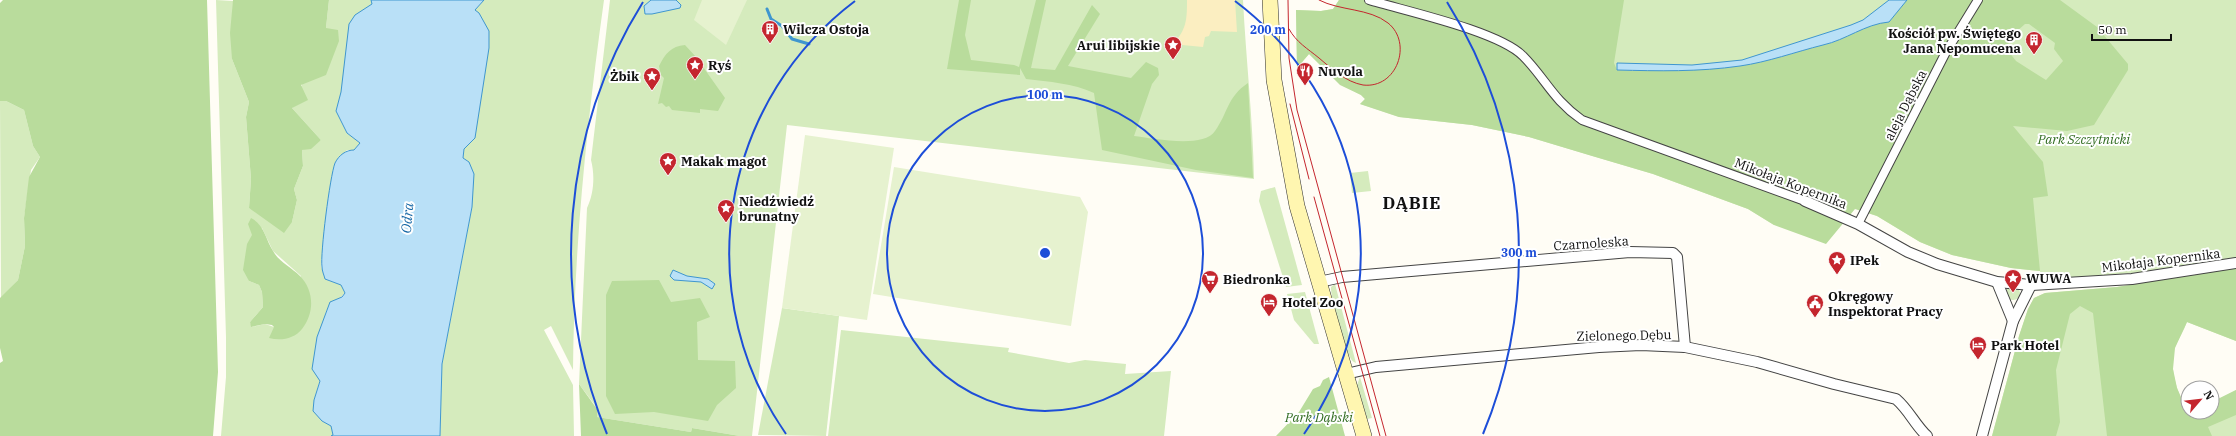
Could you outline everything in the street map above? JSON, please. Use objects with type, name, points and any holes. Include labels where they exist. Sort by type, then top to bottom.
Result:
[{"type":"main road","points":[[1270,0],[1274,80],[1281,126],[1297,206],[1364,436]]},
{"type":"street","name":"Mikołaja Kopernika","points":[[1369,0],[1489,36],[1512,48],[1522,55],[1567,109],[1582,120],[1805,201],[1858,224],[1908,252],[1938,264],[1997,282],[2031,285],[2132,279],[2236,263]]},
{"type":"street","name":"aleja Dąbska","points":[[1858,224],[1946,52],[1978,0]]},
{"type":"street","name":"Czarnoleska","points":[[1319,282],[1342,277],[1630,252],[1673,253],[1677,257],[1685,347]]},
{"type":"street","points":[[1997,282],[2013,321]]},
{"type":"street","points":[[1982,436],[2013,321],[2031,285]]},
{"type":"street","name":"Zielonego Dębu","points":[[1346,374],[1376,367],[1592,348],[1642,345],[1685,347],[1757,362],[1834,384],[1896,399],[1902,404],[1919,429],[1927,436]]},
{"type":"green space","points":[[3,0],[207,0],[218,372],[213,436],[0,436],[0,363],[3,361],[0,348],[0,298],[18,280],[25,246],[24,218],[29,177],[40,157],[33,146],[24,110],[6,101],[0,101],[0,3]]},
{"type":"green space","points":[[216,0],[233,1],[232,59],[249,102],[246,117],[251,179],[249,208],[292,222],[297,200],[294,189],[303,166],[302,150],[321,140],[292,108],[326,28],[329,0],[371,0],[372,4],[365,9],[336,111],[347,133],[360,143],[354,150],[347,150],[335,163],[326,216],[321,266],[325,279],[341,285],[345,293],[326,311],[320,380],[314,400],[322,421],[331,426],[333,435],[221,436],[226,377]],"holes":[[[262,228],[273,251],[301,276],[274,327],[265,324],[252,327],[250,322],[263,307],[262,292],[259,285],[249,281],[247,258],[248,245],[255,234]]]},
{"type":"green space","points":[[233,0],[329,0],[326,28],[338,30],[339,41],[326,75],[301,85],[308,100],[292,108],[321,140],[311,149],[302,150],[303,166],[294,189],[297,200],[292,222],[284,233],[249,208],[251,179],[246,117],[249,102],[232,59],[230,33]]},
{"type":"green space","points":[[484,0],[604,0],[582,185],[576,277],[573,370],[551,326],[544,330],[573,385],[574,436],[440,436],[442,364],[472,207],[469,162],[463,158],[464,149],[475,138],[475,10]]},
{"type":"green space","points":[[610,0],[1243,0],[1254,179],[787,125],[752,436],[740,436],[692,428],[691,432],[597,417],[597,408],[579,384],[587,208],[591,197],[593,184],[591,160]]},
{"type":"green space","points":[[702,0],[747,0],[726,45],[694,20]]},
{"type":"green space","points":[[959,0],[971,0],[965,35],[971,60],[1014,65],[1019,67],[1036,0],[1046,0],[1031,68],[1055,70],[1092,5],[1100,14],[1068,66],[1131,78],[1146,62],[1158,68],[1159,75],[1152,84],[1134,136],[1164,140],[1189,141],[1200,140],[1209,136],[1215,131],[1236,94],[1248,83],[1253,178],[1196,170],[1102,150],[1094,93],[1078,87],[1061,83],[1026,79],[1020,68],[1020,75],[947,69]]},
{"type":"green space","name":"Park Szczytnicki","points":[[1339,0],[2236,0],[2236,258],[2156,271],[2041,281],[2040,271],[2011,268],[1952,255],[1920,242],[1877,216],[1802,190],[1774,225],[1748,209],[1653,174],[1529,137],[1472,125],[1399,117],[1360,104],[1365,99],[1361,95],[1340,84],[1309,54],[1297,68],[1296,10],[1321,11],[1333,9]]},
{"type":"green space","name":"Park Szczytnicki","points":[[1339,0],[1624,0],[1614,63],[1617,70],[1678,71],[1725,68],[1750,64],[1831,43],[1880,23],[1889,22],[1907,0],[2060,0],[2097,27],[2128,64],[2128,70],[2094,125],[2067,131],[2013,126],[2043,162],[2048,196],[2033,198],[2040,271],[2011,268],[1952,255],[1920,242],[1877,216],[1855,209],[1826,244],[1774,225],[1748,209],[1653,174],[1529,137],[1472,125],[1399,117],[1360,104],[1365,99],[1361,95],[1340,85],[1309,54],[1297,68],[1296,10],[1321,11],[1333,9]],"holes":[[[2025,24],[2029,24],[2055,43],[2054,49],[2063,61],[2046,80],[2016,61],[2009,52],[2008,39]]]},
{"type":"green space","points":[[685,45],[696,57],[725,98],[718,111],[700,109],[700,113],[672,110],[669,106],[666,107],[662,103],[658,104],[664,78],[661,75],[659,66],[669,51],[676,47]]},
{"type":"green space","points":[[0,101],[6,101],[24,110],[33,146],[40,157],[31,170],[24,218],[25,246],[18,280],[1,298]]},
{"type":"green space","points":[[805,135],[894,148],[867,320],[782,308]]},
{"type":"green space","points":[[894,167],[1080,197],[1088,212],[1071,326],[873,294]]},
{"type":"green space","points":[[1368,171],[1371,191],[1352,193],[1350,173]]},
{"type":"green space","points":[[1275,187],[1302,285],[1286,287],[1259,201],[1261,191]]},
{"type":"green space","points":[[251,218],[262,228],[276,255],[300,276],[308,288],[311,302],[309,316],[302,329],[291,337],[278,339],[269,338],[274,327],[272,325],[265,324],[251,327],[250,322],[263,307],[262,292],[259,285],[249,281],[243,270],[247,244],[252,235],[248,224]]},
{"type":"green space","points":[[2236,268],[2236,341],[2187,322],[2175,347],[2173,355],[2173,373],[2180,395],[2180,420],[2220,420],[2220,398],[2236,390],[2236,436],[1992,436],[2019,336],[2028,309],[2034,298],[2045,293],[2117,287]]},
{"type":"green space","points":[[2236,268],[2236,341],[2187,322],[2175,348],[2173,369],[2180,395],[2180,420],[2220,420],[2220,398],[2236,390],[2236,415],[2208,427],[2212,436],[2107,436],[2093,313],[2080,306],[2070,314],[2056,370],[2060,422],[2056,436],[1992,436],[2019,336],[2028,309],[2034,298],[2045,293],[2117,287]]},
{"type":"green space","points":[[659,280],[671,302],[700,298],[710,317],[697,322],[698,360],[735,361],[736,388],[717,405],[708,421],[654,412],[615,414],[606,396],[606,295],[612,281]]},
{"type":"green space","points":[[1335,284],[1356,363],[1352,360],[1348,352],[1335,311],[1331,287]]},
{"type":"green space","points":[[2013,286],[2018,288],[2020,293],[2018,298],[2013,300],[2008,298],[2006,293],[2008,288]]},
{"type":"green space","points":[[1305,292],[1319,344],[1314,344],[1294,320],[1287,294]]},
{"type":"green space","points":[[782,308],[839,316],[826,436],[758,435]]},
{"type":"green space","points":[[841,330],[1009,348],[1008,352],[1069,363],[1085,360],[1126,364],[1125,374],[1171,371],[1164,436],[828,436]]},
{"type":"green space","name":"Park Dąbski","points":[[1329,377],[1345,436],[1276,436],[1299,412],[1313,389],[1320,386],[1323,380]]},
{"type":"green space","points":[[1360,377],[1372,418],[1367,419],[1357,385]]},
{"type":"green space","points":[[579,384],[597,409],[597,417],[691,432],[692,428],[740,436],[581,436]]},
{"type":"sand","points":[[1187,0],[1235,0],[1237,32],[1211,31],[1209,36],[1205,37],[1203,47],[1172,44],[1181,34],[1185,24]]},
{"type":"water","name":"Odra","points":[[371,0],[484,0],[475,10],[479,13],[489,31],[489,48],[475,138],[464,149],[463,158],[469,162],[474,174],[472,207],[442,364],[440,436],[331,436],[333,435],[331,426],[322,421],[313,411],[314,400],[320,381],[312,369],[317,337],[330,302],[342,297],[345,293],[341,285],[325,279],[322,268],[328,198],[335,163],[341,155],[354,150],[360,143],[347,133],[336,111],[341,92],[349,24],[355,15],[372,4]]},
{"type":"water","points":[[651,0],[676,0],[681,5],[680,8],[645,14],[644,6]]},
{"type":"water","points":[[1889,0],[1907,0],[1889,22],[1880,23],[1831,43],[1771,59],[1740,66],[1709,69],[1663,71],[1617,70],[1617,63],[1692,65],[1742,60],[1851,25],[1863,20]]},
{"type":"water","points":[[673,270],[687,276],[708,279],[715,284],[712,289],[701,282],[674,280],[670,276]]},
{"type":"waterway","points":[[767,9],[771,19],[782,26],[792,39],[809,44]]},
{"type":"tram line","points":[[1288,0],[1289,58],[1297,110],[1386,436]]},
{"type":"tram line","points":[[1289,29],[1302,45],[1345,78],[1363,85],[1375,84],[1385,80],[1398,63],[1400,52],[1399,42],[1395,32],[1388,23],[1372,15],[1327,4],[1319,0]]},
{"type":"tram line","points":[[1290,104],[1309,179]]},
{"type":"tram line","points":[[1314,197],[1380,436]]},
{"type":"place","name":"Wilcza Ostoja","points":[[770,44]]},
{"type":"place","name":"Kościół pw. Świętego Jana Nepomucena","points":[[2034,55]]},
{"type":"place","name":"Arui libijskie","points":[[1173,60]]},
{"type":"place","name":"Ryś","points":[[695,80]]},
{"type":"place","name":"Nuvola","points":[[1305,86]]},
{"type":"place","name":"Żbik","points":[[652,91]]},
{"type":"place","name":"Makak magot","points":[[668,176]]},
{"type":"place","name":"Niedźwiedź brunatny","points":[[726,223]]},
{"type":"place","name":"IPek","points":[[1837,275]]},
{"type":"place","name":"WUWA","points":[[2013,293]]},
{"type":"place","name":"Biedronka","points":[[1210,294]]},
{"type":"place","name":"Hotel Zoo","points":[[1269,317]]},
{"type":"place","name":"Okręgowy Inspektorat Pracy","points":[[1815,318]]},
{"type":"place","name":"Park Hotel","points":[[1978,360]]},
{"type":"district","name":"DĄBIE","points":[[1412,203]]}]
